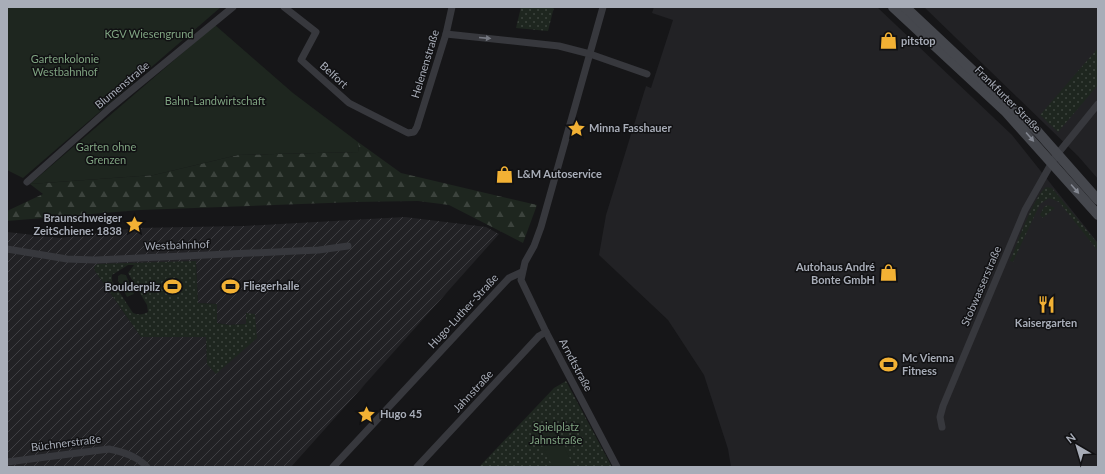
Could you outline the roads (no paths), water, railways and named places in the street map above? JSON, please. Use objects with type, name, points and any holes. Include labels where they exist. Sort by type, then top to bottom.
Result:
[{"type":"main road","name":"Frankfurter Straße","points":[[894,7],[1055,157],[1098,200]]},
{"type":"main road","name":"Frankfurter Straße","points":[[905,7],[1022,116],[1055,157],[1098,215]]},
{"type":"street","name":"Blumenstraße","points":[[27,182],[108,110],[233,7]]},
{"type":"street","name":"Belfort","points":[[284,7],[316,32],[301,60],[349,103],[408,133],[414,132],[417,127]]},
{"type":"street","name":"Helenenstraße","points":[[417,127],[446,34],[452,7]]},
{"type":"street","points":[[522,272],[537,238],[603,7]]},
{"type":"street","points":[[446,34],[551,44],[590,54],[647,74]]},
{"type":"street","name":"Stobwasserstraße","points":[[942,427],[940,418],[943,406],[1025,210],[1055,157],[1098,104]]},
{"type":"street","name":"Westbahnhof","points":[[7,250],[67,259],[95,260],[319,250],[348,246]]},
{"type":"street","name":"Arndtstraße","points":[[522,272],[521,280],[524,288],[618,467]]},
{"type":"street","name":"Hugo-Luther-Straße","points":[[333,467],[509,278],[522,272]]},
{"type":"street","name":"Jahnstraße","points":[[417,467],[539,336],[546,332]]},
{"type":"street","name":"Büchnerstraße","points":[[7,462],[109,449],[121,451],[134,456],[148,467]]},
{"type":"place","name":"pitstop","points":[[888,41]]},
{"type":"place","name":"Minna Fasshauer","points":[[576,128]]},
{"type":"place","name":"L&M Autoservice","points":[[504,174]]},
{"type":"place","name":"Braunschweiger ZeitSchiene: 1838","points":[[135,224]]},
{"type":"place","name":"Autohaus André Bonte GmbH","points":[[888,273]]},
{"type":"place","name":"Fliegerhalle","points":[[230,286]]},
{"type":"place","name":"Boulderpilz","points":[[173,287]]},
{"type":"place","name":"Kaisergarten","points":[[1046,305]]},
{"type":"place","name":"Mc Vienna Fitness","points":[[889,364]]},
{"type":"place","name":"Hugo 45","points":[[367,414]]},
{"type":"park label","name":"KGV Wiesengrund","points":[[149,34]]},
{"type":"park label","name":"Gartenkolonie Westbahnhof","points":[[65,65]]},
{"type":"park label","name":"Bahn-Landwirtschaft","points":[[215,101]]},
{"type":"park label","name":"Garten ohne Grenzen","points":[[106,153]]},
{"type":"park label","name":"Spielplatz Jahnstraße","points":[[556,433]]}]
